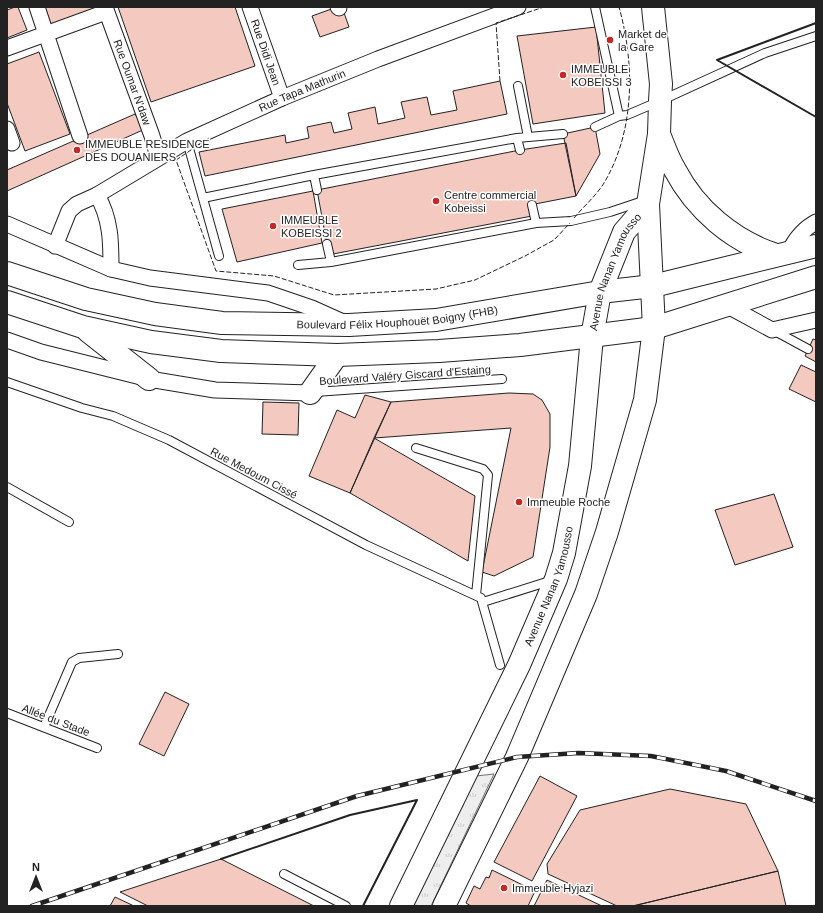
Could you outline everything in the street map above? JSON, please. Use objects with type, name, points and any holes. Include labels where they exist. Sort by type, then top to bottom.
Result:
[{"type":"main road","name":"Avenue Nanan Yamousso","points":[[444,906],[517,757],[586,594],[607,532],[645,400],[654,328],[649,201],[659,134],[661,84],[653,7]]},
{"type":"main road","points":[[659,134],[674,170],[692,197],[731,234],[757,249],[782,253]]},
{"type":"main road","name":"Avenue Nanan Yamousso","points":[[401,906],[519,665],[556,579],[564,553],[580,466],[592,337],[600,292],[624,232],[649,201]]},
{"type":"main road","name":"Boulevard Félix Houphouët Boigny (FHB)","points":[[7,273],[86,299],[155,314],[222,323],[349,325],[436,320],[600,292],[653,286],[782,253],[816,246]]},
{"type":"main road","points":[[7,302],[83,327],[151,342],[221,351],[337,355],[450,350],[592,337],[654,328],[816,277]]},
{"type":"main road","points":[[83,327],[149,379]]},
{"type":"main road","points":[[310,392],[337,355]]},
{"type":"street","points":[[37,7],[80,136]]},
{"type":"street","name":"Rue Didi Jean","points":[[250,7],[282,98]]},
{"type":"street","name":"Rue Tapa Mathurin","points":[[56,246],[69,211],[77,204],[97,195],[186,141],[282,98],[378,59],[518,7]]},
{"type":"street","points":[[7,48],[46,34],[106,9]]},
{"type":"street","name":"Rue Oumar N'daw","points":[[106,9],[152,136],[158,157]]},
{"type":"street","points":[[97,195],[105,208],[110,229],[111,268]]},
{"type":"street","points":[[782,253],[808,226],[816,222]]},
{"type":"street","points":[[7,224],[111,268],[150,278],[268,293],[312,308],[349,325]]},
{"type":"street","points":[[726,305],[772,330],[816,320]]},
{"type":"street","points":[[7,340],[41,352],[149,379],[215,390],[310,392]]},
{"type":"lane","points":[[595,7],[619,116]]},
{"type":"lane","points":[[595,127],[619,116],[627,115],[660,101],[765,53],[816,36]]},
{"type":"lane","points":[[518,86],[528,137]]},
{"type":"lane","points":[[203,198],[314,175],[518,138],[563,134]]},
{"type":"lane","points":[[518,138],[520,150]]},
{"type":"lane","points":[[186,141],[219,256]]},
{"type":"lane","points":[[314,175],[317,190]]},
{"type":"lane","points":[[298,266],[331,262],[536,223],[571,221],[649,201]]},
{"type":"lane","points":[[532,205],[536,223]]},
{"type":"lane","points":[[327,244],[331,262]]},
{"type":"lane","points":[[772,330],[808,349]]},
{"type":"lane","name":"Boulevard Valéry Giscard d'Estaing","points":[[310,392],[502,378]]},
{"type":"lane","name":"Rue Medoum Cissé","points":[[7,382],[82,408],[113,416],[169,440],[366,545],[476,595],[481,598],[483,602],[500,665]]},
{"type":"lane","points":[[416,448],[483,468],[488,475],[476,595]]},
{"type":"lane","points":[[7,487],[69,522]]},
{"type":"lane","points":[[483,602],[556,579]]},
{"type":"lane","points":[[44,727],[72,662],[79,658],[118,654]]},
{"type":"lane","name":"Allée du Stade","points":[[7,713],[97,748]]},
{"type":"lane","points":[[284,874],[346,906]]},
{"type":"green space","points":[[494,774],[431,906],[413,906],[476,776]]},
{"type":"building","points":[[18,7],[27,30],[7,38],[7,10]]},
{"type":"building","points":[[45,7],[92,7],[93,10],[51,25]]},
{"type":"building","points":[[118,7],[235,7],[255,66],[151,102]]},
{"type":"building","points":[[337,7],[342,7],[349,27],[320,37],[312,16]]},
{"type":"building","name":"IMMEUBLE KOBEISSI 3","points":[[596,27],[605,113],[533,124],[517,36]]},
{"type":"building","points":[[39,52],[70,134],[25,151],[7,103],[7,64]]},
{"type":"building","points":[[500,81],[507,114],[205,176],[199,152],[285,135],[286,143],[309,138],[307,127],[331,122],[334,133],[352,129],[348,113],[375,107],[378,124],[405,118],[401,102],[427,97],[431,115],[457,110],[453,91]]},
{"type":"building","name":"IMMEUBLE RESIDENCE DES DOUANIERS","points":[[135,114],[145,129],[7,191],[7,170]]},
{"type":"building","points":[[595,127],[600,154],[576,196],[563,134]]},
{"type":"building","name":"Centre commercial Kobeissi","points":[[566,143],[576,196],[530,205],[532,216],[333,254],[331,243],[327,244],[317,190],[520,150]]},
{"type":"building","name":"IMMEUBLE KOBEISSI 2","points":[[313,191],[322,243],[237,262],[222,209]]},
{"type":"building","points":[[813,339],[816,340],[816,362],[805,356]]},
{"type":"building","points":[[801,365],[816,372],[816,402],[789,389]]},
{"type":"building","name":"Immeuble Roche","points":[[509,393],[533,394],[542,400],[550,414],[550,447],[533,557],[494,576],[482,572],[511,428],[374,438],[391,402]]},
{"type":"building","points":[[365,395],[391,402],[350,493],[309,476],[337,410],[355,418]]},
{"type":"building","points":[[263,402],[299,403],[298,435],[262,434]]},
{"type":"building","points":[[374,438],[475,496],[468,561],[350,493]]},
{"type":"building","points":[[774,494],[793,547],[735,565],[715,510]]},
{"type":"building","points":[[165,692],[189,704],[164,756],[139,744]]},
{"type":"building","points":[[540,776],[577,796],[532,881],[494,862]]},
{"type":"building","points":[[670,789],[746,804],[778,871],[633,906],[617,906],[548,874],[547,864],[580,810]]},
{"type":"building","points":[[221,859],[314,906],[148,906],[120,892]]},
{"type":"building","name":"Immeuble Hyjazi","points":[[492,870],[535,891],[528,906],[471,906],[466,903],[474,886],[480,889],[486,877],[489,878]]},
{"type":"building","points":[[778,871],[786,906],[633,906]]},
{"type":"building","points":[[547,880],[602,906],[534,906]]},
{"type":"building","points":[[115,897],[134,906],[110,906]]},
{"type":"railway","points":[[32,906],[357,796],[517,757],[578,753],[651,756],[726,771],[816,801]]},
{"type":"fence","points":[[500,81],[496,23],[544,7]]},
{"type":"fence","points":[[574,218],[604,183],[622,142],[627,119],[629,97],[628,51],[619,7]]},
{"type":"fence","points":[[209,138],[176,160],[216,271],[274,276],[334,295],[436,289],[475,280],[525,256],[554,240],[570,223]]},
{"type":"wall","points":[[816,23],[717,60],[816,117]]},
{"type":"wall","points":[[221,859],[350,815],[417,800],[363,906]]},
{"type":"place","name":"Market de la Gare","points":[[610,40]]},
{"type":"place","name":"IMMEUBLE KOBEISSI 3","points":[[563,75]]},
{"type":"place","name":"IMMEUBLE RESIDENCE DES DOUANIERS","points":[[77,150]]},
{"type":"place","name":"Centre commercial Kobeissi","points":[[436,201]]},
{"type":"place","name":"IMMEUBLE KOBEISSI 2","points":[[273,226]]},
{"type":"place","name":"Immeuble Roche","points":[[519,502]]},
{"type":"place","name":"Immeuble Hyjazi","points":[[504,888]]}]
